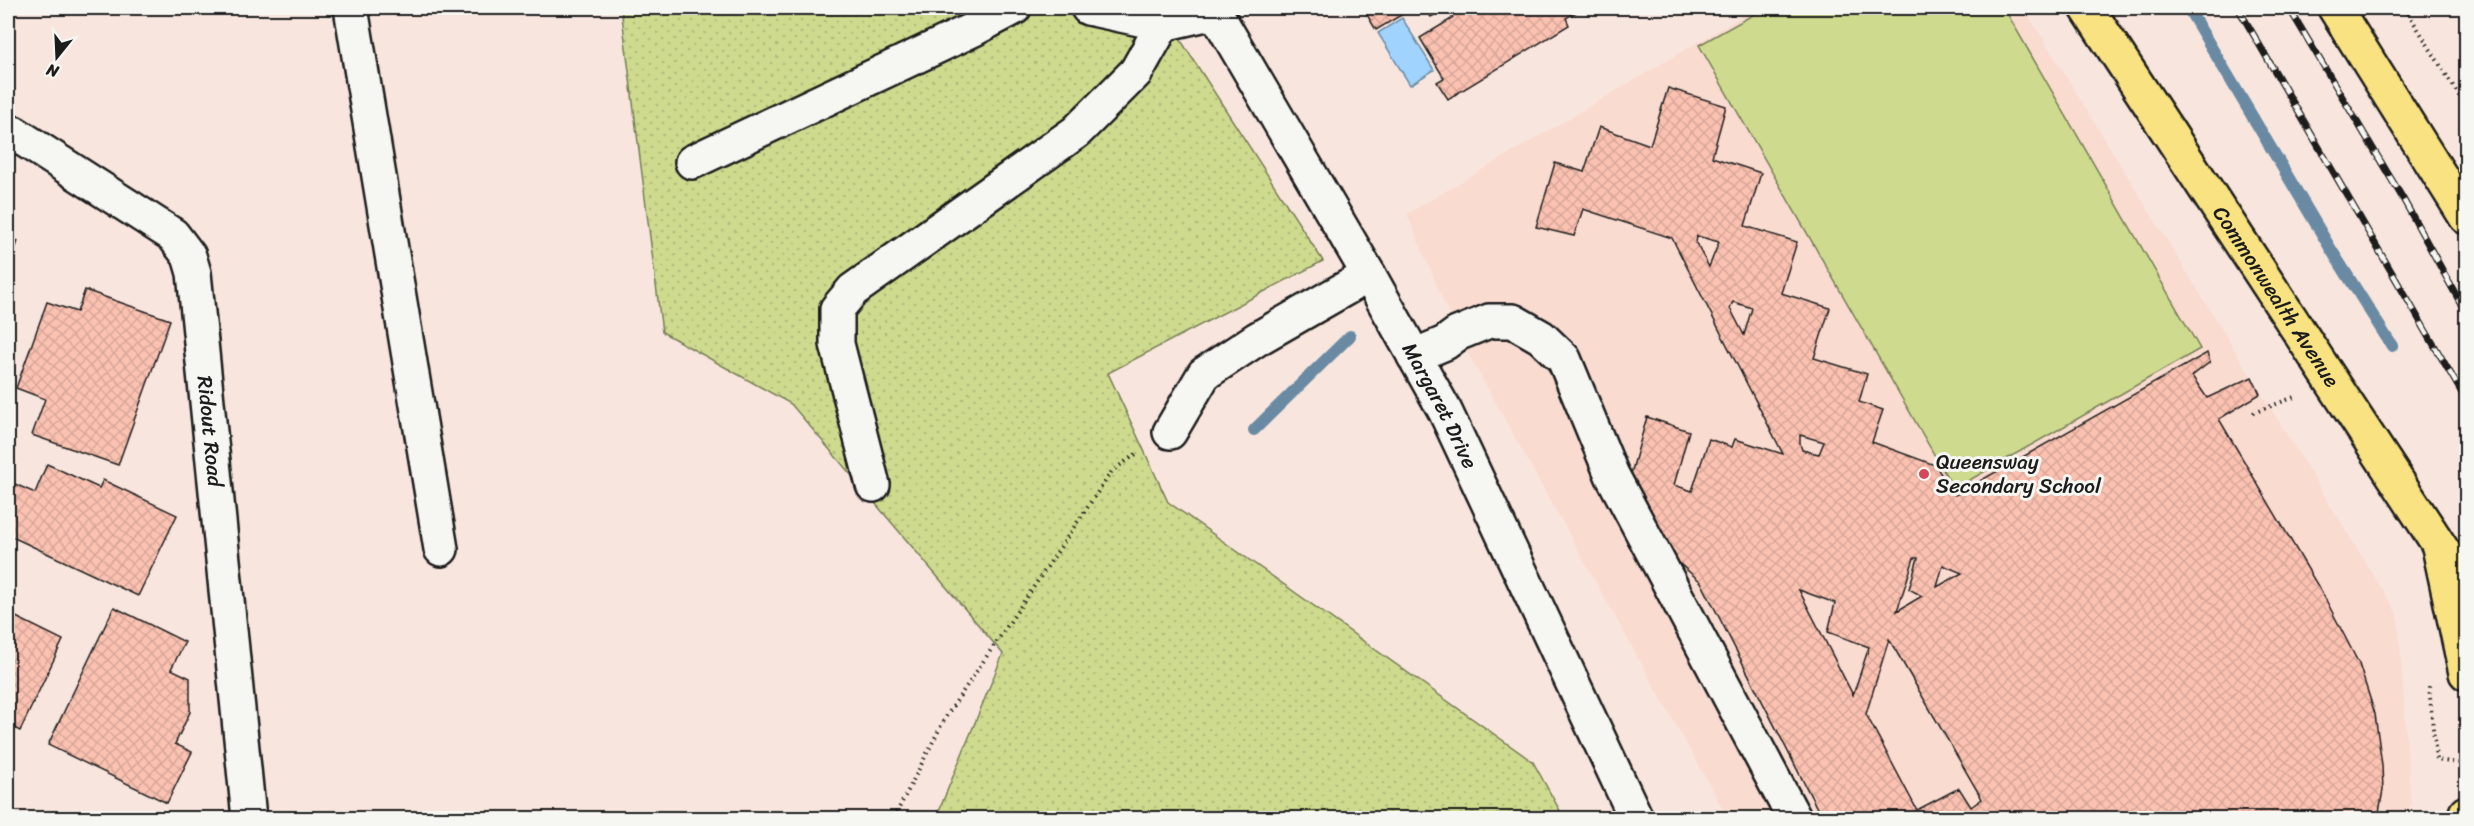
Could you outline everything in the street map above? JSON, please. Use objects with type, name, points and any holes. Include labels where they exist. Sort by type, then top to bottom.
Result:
[{"type":"main road","name":"Commonwealth Avenue","points":[[2087,8],[2466,586]]},
{"type":"main road","points":[[2335,8],[2466,216]]},
{"type":"main road","points":[[2439,547],[2466,674]]},
{"type":"main road","points":[[2466,813],[2466,819]]},
{"type":"street","points":[[351,8],[441,549]]},
{"type":"street","points":[[692,162],[1014,8]]},
{"type":"street","points":[[1088,8],[1163,24],[1214,10]]},
{"type":"street","name":"Margaret Drive","points":[[1214,10],[1369,275],[1445,411],[1636,819]]},
{"type":"street","points":[[873,485],[837,344],[837,309],[852,290],[1076,132],[1136,72],[1163,24]]},
{"type":"street","name":"Ridout Road","points":[[14,133],[174,236],[189,256],[194,273],[249,819]]},
{"type":"street","points":[[1170,432],[1204,374],[1257,339],[1369,275]]},
{"type":"street","points":[[1414,356],[1489,321],[1513,321],[1541,337],[1564,359],[1611,475],[1794,819]]},
{"type":"path","points":[[2405,8],[2466,107]]},
{"type":"path","points":[[2253,413],[2300,394],[2294,385]]},
{"type":"path","points":[[894,819],[945,718],[1112,471],[1170,432]]},
{"type":"path","points":[[2428,677],[2436,760],[2466,764]]},
{"type":"shaded area","name":"Queensway Secondary School","points":[[1756,8],[2024,8],[2398,615],[2411,805],[2404,818],[1728,818],[1457,334],[1407,214]]},
{"type":"green space","points":[[621,8],[1160,8],[1323,261],[1108,373],[1168,502],[1533,762],[1564,818],[936,818],[1003,654],[791,404],[662,332]]},
{"type":"green space","points":[[1765,8],[2004,8],[2200,349],[1954,489],[1699,45]]},
{"type":"water","points":[[1402,18],[1434,70],[1410,85],[1378,33]]},
{"type":"building","points":[[1363,8],[1413,8],[1376,30]]},
{"type":"building","points":[[1425,8],[1446,8],[1431,17]]},
{"type":"building","points":[[1446,8],[1583,8],[1566,18],[1569,25],[1448,99],[1437,82],[1444,78],[1420,38],[1453,18]]},
{"type":"building","points":[[1668,88],[1726,106],[1712,157],[1761,173],[1745,226],[1797,242],[1781,293],[1830,308],[1814,358],[1867,374],[1859,402],[1883,410],[1872,442],[1935,465],[1955,495],[2207,353],[2210,362],[2192,376],[2207,398],[2252,377],[2260,394],[2219,419],[2325,598],[2359,664],[2375,714],[2382,765],[2383,790],[2378,818],[1997,818],[1995,815],[1988,818],[1822,818],[1701,582],[1620,513],[1647,417],[1689,431],[1674,485],[1692,491],[1709,439],[1732,447],[1735,439],[1783,454],[1672,238],[1583,209],[1574,236],[1536,227],[1555,163],[1584,172],[1599,127],[1650,145]],"holes":[[[1697,236],[1719,242],[1709,267],[1696,243]],[[1733,302],[1752,308],[1744,335],[1730,308]],[[1800,435],[1824,442],[1819,454],[1802,450]],[[1914,558],[1918,558],[1909,589],[1922,596],[1897,611]],[[1943,565],[1962,573],[1937,587]],[[1799,590],[1835,603],[1828,632],[1869,647],[1853,695]],[[1889,639],[1982,799],[1971,807],[1959,788],[1917,810],[1866,714]]]},
{"type":"building","points":[[8,237],[18,241],[8,270]]},
{"type":"building","points":[[85,290],[170,320],[118,465],[32,435],[45,399],[16,388],[47,302],[77,312]]},
{"type":"building","points":[[47,464],[99,488],[103,480],[177,515],[138,596],[8,535],[8,481],[35,493]]},
{"type":"building","points":[[114,607],[185,642],[171,669],[190,678],[190,712],[175,744],[192,752],[167,803],[48,745]]},
{"type":"building","points":[[8,613],[63,640],[20,731],[8,725]]},
{"type":"waterway","points":[[2188,8],[2332,251],[2392,346]]},
{"type":"waterway","points":[[1254,430],[1350,336]]},
{"type":"railway","points":[[2238,8],[2466,400]]},
{"type":"railway","points":[[2289,8],[2402,197],[2466,313]]},
{"type":"place","name":"Queensway Secondary School","points":[[1924,474]]}]
